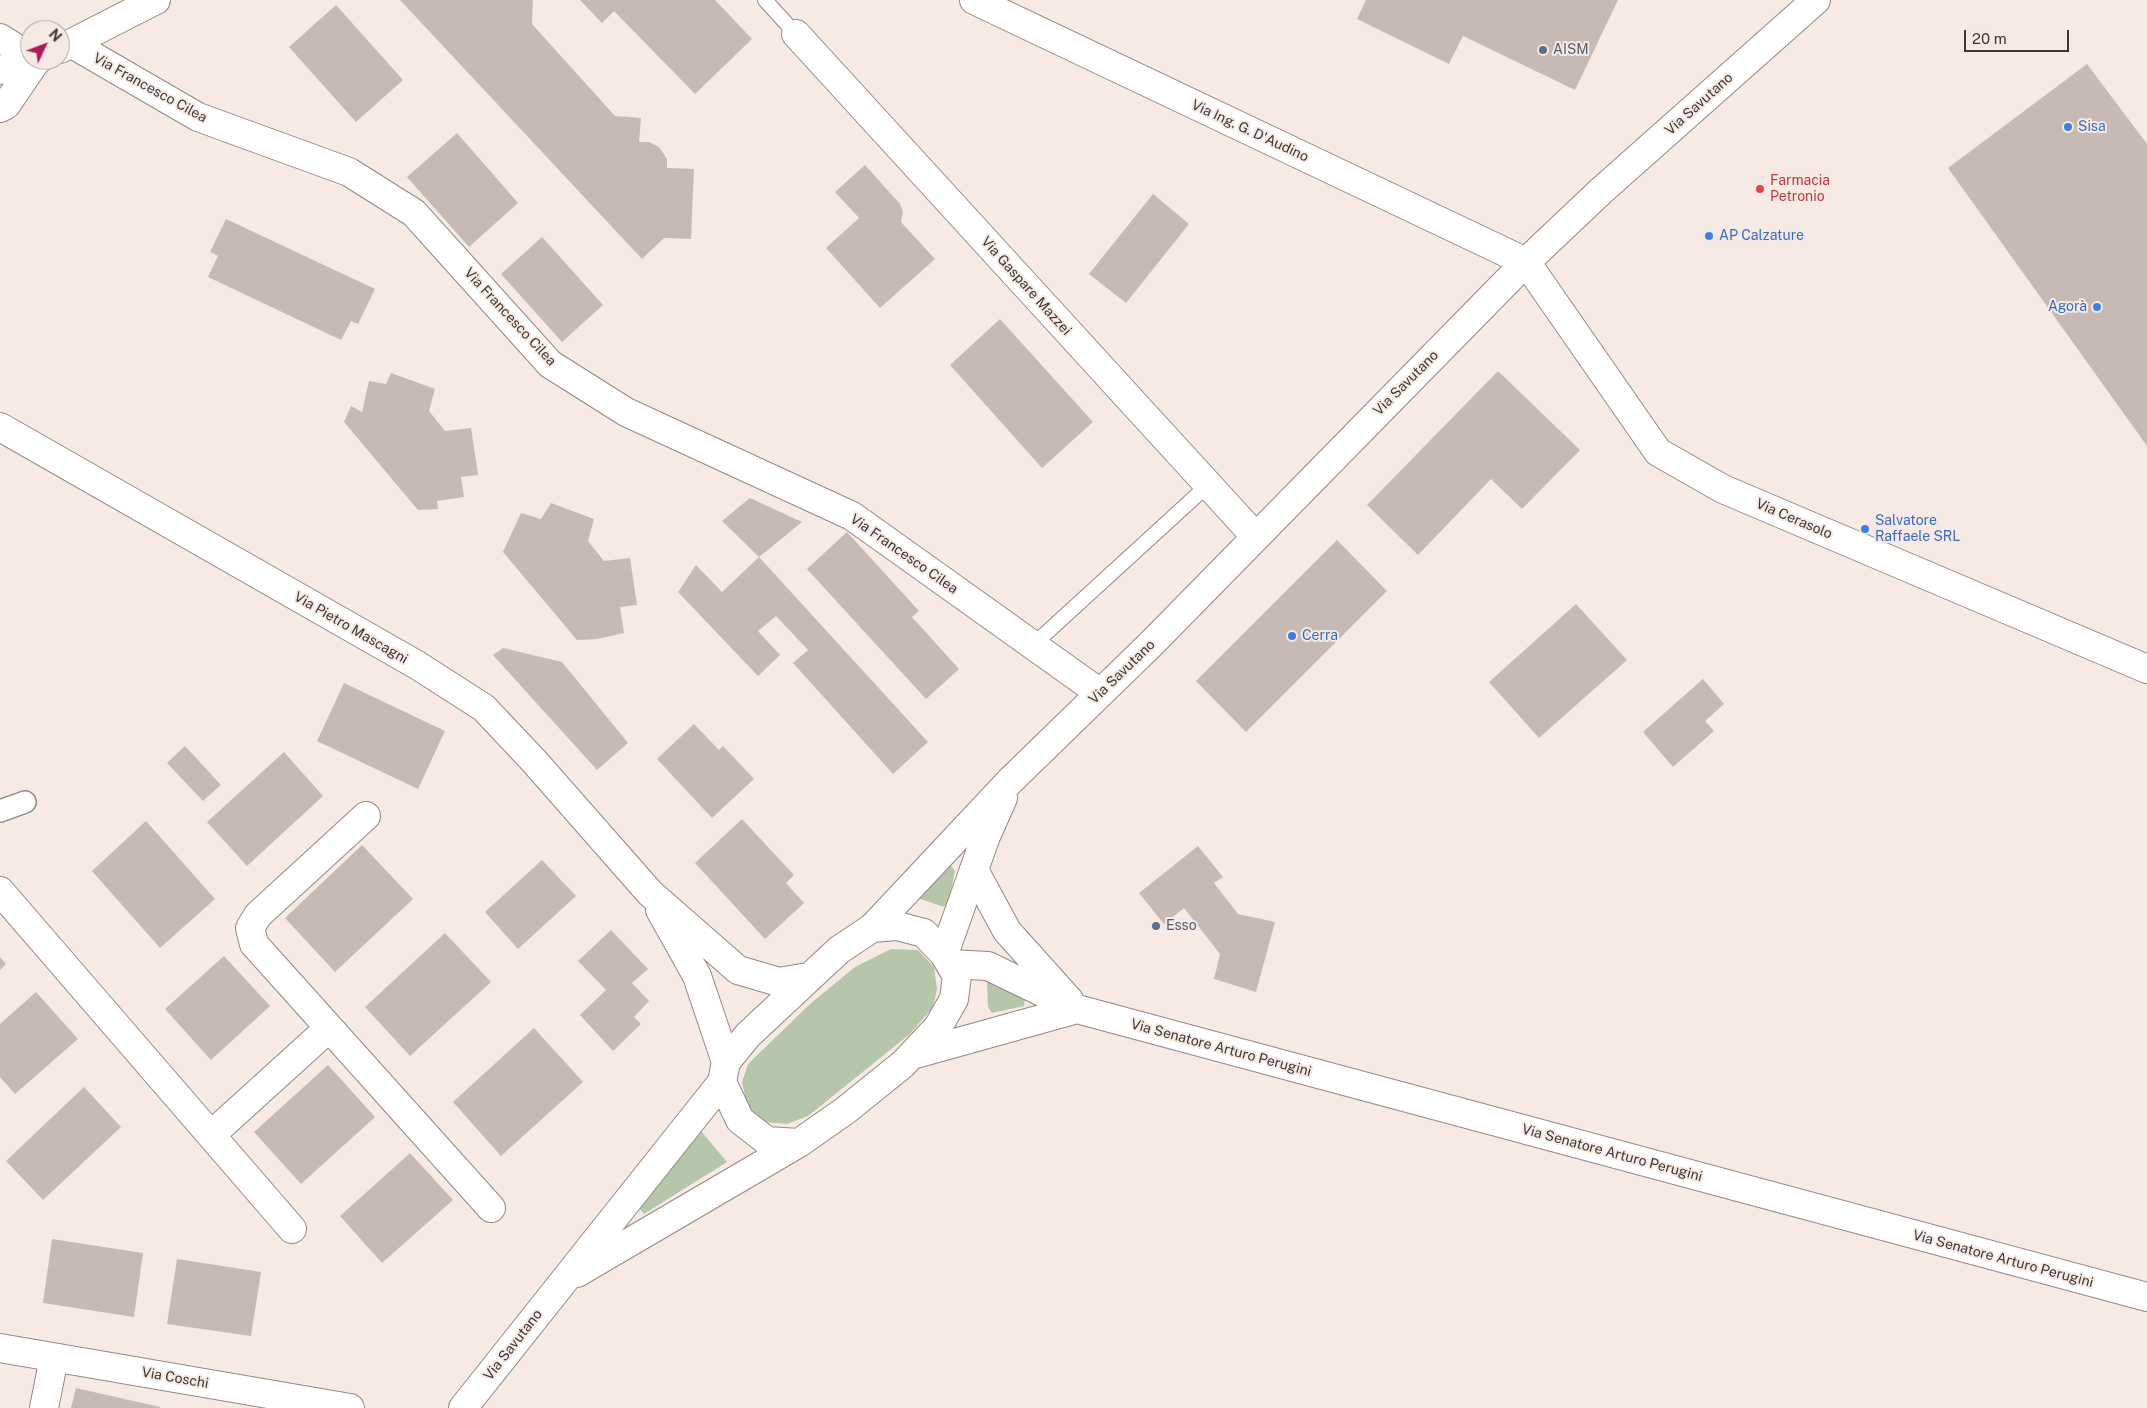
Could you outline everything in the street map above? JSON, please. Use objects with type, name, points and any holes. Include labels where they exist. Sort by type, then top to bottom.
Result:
[{"type":"street","points":[[70,45],[156,0]]},
{"type":"street","name":"Via Ing. G. D'Audino","points":[[974,0],[1526,262]]},
{"type":"street","name":"Via Savutano","points":[[463,1408],[563,1282],[724,1072],[748,1035],[839,950],[872,928],[1010,780],[1100,694],[1526,262],[1601,191],[1816,0]]},
{"type":"street","name":"Via Gaspare Mazzei","points":[[796,34],[1256,537]]},
{"type":"street","points":[[0,38],[20,51]]},
{"type":"street","name":"Via Francesco Cilea","points":[[70,49],[198,117],[349,172],[414,213],[550,364],[626,412],[852,516],[1100,694]]},
{"type":"street","points":[[0,70],[20,64]]},
{"type":"street","points":[[0,108],[6,105],[28,70]]},
{"type":"street","name":"Via Cerasolo","points":[[1526,262],[1658,452],[1723,489],[2147,669]]},
{"type":"street","name":"Via Pietro Mascagni","points":[[0,428],[399,655],[484,708],[534,761],[650,894]]},
{"type":"street","points":[[947,959],[974,870],[1010,780]]},
{"type":"street","points":[[0,812],[25,802]]},
{"type":"street","points":[[366,816],[258,915],[250,928],[254,944],[491,1208]]},
{"type":"street","points":[[912,1054],[1077,1009],[1008,930],[974,870]]},
{"type":"street","points":[[0,891],[292,1228]]},
{"type":"street","points":[[650,894],[738,970],[778,982],[808,977]]},
{"type":"street","points":[[650,894],[697,976],[724,1072],[740,1120],[767,1141],[799,1143]]},
{"type":"street","points":[[563,1282],[799,1143],[846,1110],[912,1054],[938,1027],[954,999],[957,976],[947,959],[924,933],[897,926],[872,928]]},
{"type":"street","name":"Via Senatore Arturo Perugini","points":[[947,959],[988,966],[1077,1009],[2147,1297]]},
{"type":"street","points":[[211,1136],[329,1028]]},
{"type":"street","name":"Via Coschi","points":[[0,1348],[350,1408]]},
{"type":"street","points":[[44,1408],[54,1358]]},
{"type":"lane","points":[[765,0],[796,34]]},
{"type":"lane","points":[[1032,646],[1208,485]]},
{"type":"green space","points":[[947,861],[955,871],[949,901],[944,907],[909,895]]},
{"type":"green space","points":[[891,949],[918,950],[934,967],[937,989],[933,1007],[910,1034],[808,1116],[787,1124],[764,1122],[747,1106],[742,1082],[748,1064],[810,1004],[855,967]]},
{"type":"green space","points":[[993,979],[1025,999],[1024,1006],[992,1013],[988,1007],[987,982]]},
{"type":"green space","points":[[701,1131],[727,1162],[644,1214],[639,1208]]},
{"type":"building","points":[[400,0],[533,0],[532,24],[615,116],[641,118],[639,142],[649,142],[659,147],[667,159],[667,168],[694,169],[691,239],[664,238],[642,259]]},
{"type":"building","points":[[580,0],[715,0],[752,39],[695,94],[614,11],[602,23]]},
{"type":"building","name":"AISM","points":[[1366,0],[1618,0],[1575,90],[1463,36],[1449,64],[1357,19]]},
{"type":"building","points":[[336,5],[403,80],[356,122],[289,47]]},
{"type":"building","name":"Agorà","points":[[2087,64],[2147,144],[2147,446],[1948,168]]},
{"type":"building","points":[[457,133],[518,203],[469,247],[407,177]]},
{"type":"building","points":[[865,165],[900,204],[903,212],[901,222],[935,259],[880,308],[826,248],[859,218],[835,192]]},
{"type":"building","points":[[1153,194],[1189,224],[1126,303],[1089,274]]},
{"type":"building","points":[[226,219],[375,289],[358,324],[351,321],[341,340],[208,277],[218,256],[210,252]]},
{"type":"building","points":[[542,237],[603,305],[562,342],[501,274]]},
{"type":"building","points":[[1000,319],[1093,422],[1042,468],[950,365]]},
{"type":"building","points":[[1498,371],[1580,450],[1522,509],[1491,479],[1418,555],[1367,505]]},
{"type":"building","points":[[391,373],[435,389],[429,411],[445,431],[471,428],[478,475],[461,477],[464,497],[437,501],[438,509],[418,510],[344,422],[351,406],[362,412],[369,381],[386,384]]},
{"type":"building","points":[[750,498],[802,522],[759,557],[722,521]]},
{"type":"building","points":[[551,503],[594,519],[588,541],[604,561],[630,558],[637,605],[620,607],[624,633],[597,639],[577,640],[503,552],[521,513],[541,519]]},
{"type":"building","points":[[847,532],[919,611],[912,617],[959,669],[926,699],[807,569]]},
{"type":"building","name":"Cerra","points":[[1337,540],[1387,591],[1246,732],[1196,681]]},
{"type":"building","points":[[759,557],[928,742],[893,774],[793,663],[808,650],[776,616],[758,631],[780,655],[758,676],[678,592],[696,565],[722,592]]},
{"type":"building","points":[[1576,604],[1627,660],[1539,738],[1489,682]]},
{"type":"building","points":[[503,648],[562,662],[628,743],[597,770],[493,655]]},
{"type":"building","points":[[1703,679],[1724,704],[1705,721],[1714,731],[1673,767],[1643,732]]},
{"type":"building","points":[[344,683],[445,731],[418,789],[317,741]]},
{"type":"building","points":[[694,724],[719,750],[723,746],[754,779],[712,818],[657,759]]},
{"type":"building","points":[[185,746],[221,785],[203,801],[167,763]]},
{"type":"building","points":[[284,752],[323,796],[247,866],[207,822]]},
{"type":"building","points":[[742,819],[794,875],[786,883],[804,903],[765,939],[695,863]]},
{"type":"building","points":[[146,821],[215,899],[160,948],[92,871]]},
{"type":"building","points":[[362,845],[413,899],[335,972],[285,918]]},
{"type":"building","points":[[1198,846],[1223,877],[1214,883],[1238,914],[1275,922],[1256,992],[1214,979],[1220,954],[1184,908],[1164,924],[1139,893]]},
{"type":"building","points":[[542,860],[576,896],[518,949],[485,912]]},
{"type":"building","points":[[611,930],[648,969],[632,983],[649,1001],[634,1017],[641,1024],[613,1051],[580,1015],[606,990],[578,961]]},
{"type":"building","points":[[445,933],[491,982],[410,1056],[365,1007]]},
{"type":"building","points":[[224,956],[270,1006],[211,1060],[165,1009]]},
{"type":"building","points":[[0,957],[6,964],[0,970]]},
{"type":"building","points":[[36,992],[78,1039],[15,1094],[0,1077],[0,1024]]},
{"type":"building","points":[[534,1028],[583,1082],[501,1156],[453,1102]]},
{"type":"building","points":[[328,1065],[375,1117],[301,1184],[254,1132]]},
{"type":"building","points":[[84,1087],[121,1127],[43,1200],[6,1161]]},
{"type":"building","points":[[410,1153],[453,1200],[382,1263],[340,1216]]},
{"type":"building","points":[[52,1239],[143,1253],[134,1317],[43,1303]]},
{"type":"building","points":[[177,1259],[261,1272],[251,1336],[167,1324]]},
{"type":"building","points":[[76,1388],[160,1407],[160,1408],[71,1408]]},
{"type":"place","name":"AISM","points":[[1543,50]]},
{"type":"place","name":"Sisa","points":[[2068,127]]},
{"type":"place","name":"Farmacia Petronio","points":[[1760,189]]},
{"type":"place","name":"AP Calzature","points":[[1709,236]]},
{"type":"place","name":"Agorà","points":[[2097,307]]},
{"type":"place","name":"Salvatore Raffaele SRL","points":[[1865,529]]},
{"type":"place","name":"Cerra","points":[[1292,636]]},
{"type":"place","name":"Esso","points":[[1156,926]]}]
